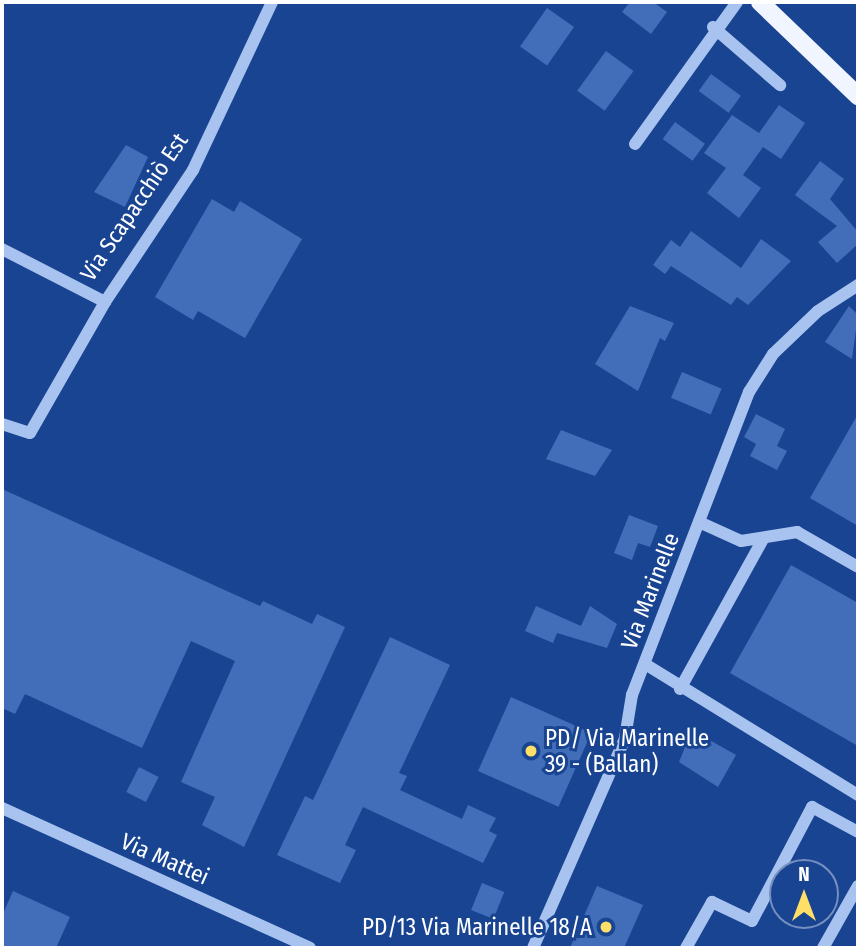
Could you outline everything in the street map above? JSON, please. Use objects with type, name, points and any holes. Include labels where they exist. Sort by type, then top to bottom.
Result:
[{"type":"main road","points":[[760,2],[858,96]]},
{"type":"street","name":"Via Scapacchiò Est","points":[[2,249],[105,302],[193,170],[272,2]]},
{"type":"street","points":[[635,144],[713,27],[737,2]]},
{"type":"street","points":[[713,27],[780,85]]},
{"type":"street","name":"Via Marinelle","points":[[533,948],[625,738],[645,664],[749,392],[773,354],[818,311],[858,285]]},
{"type":"street","points":[[2,424],[30,433],[105,302]]},
{"type":"street","points":[[699,522],[741,541],[763,539],[785,529],[797,532],[858,567]]},
{"type":"street","points":[[680,689],[763,539]]},
{"type":"street","points":[[645,664],[680,689],[858,795]]},
{"type":"street","points":[[686,948],[712,902],[752,921],[812,807],[858,832]]},
{"type":"street","name":"Via Mattei","points":[[3,811],[310,948]]},
{"type":"street","points":[[823,948],[858,886]]},
{"type":"building","points":[[630,2],[653,2],[667,12],[651,34],[622,12]]},
{"type":"building","points":[[547,8],[574,27],[547,65],[520,47]]},
{"type":"building","points":[[606,51],[634,71],[605,111],[577,91]]},
{"type":"building","points":[[711,74],[741,96],[729,113],[699,91]]},
{"type":"building","points":[[779,105],[805,123],[781,159],[763,147],[743,175],[761,188],[739,218],[707,193],[726,168],[704,153],[732,115],[759,133]]},
{"type":"building","points":[[675,122],[705,144],[693,161],[663,139]]},
{"type":"building","points":[[126,145],[148,157],[125,207],[94,192]]},
{"type":"building","points":[[820,161],[844,179],[830,199],[858,232],[858,244],[837,263],[818,242],[837,226],[795,195]]},
{"type":"building","points":[[212,199],[234,212],[240,201],[302,239],[245,338],[198,311],[193,320],[155,297]]},
{"type":"building","points":[[691,231],[741,268],[761,239],[791,261],[748,305],[737,297],[731,305],[671,266],[665,274],[653,265],[671,240],[680,247]]},
{"type":"building","points":[[630,306],[674,323],[665,341],[660,338],[638,391],[595,364]]},
{"type":"building","points":[[849,306],[858,315],[852,359],[825,342]]},
{"type":"building","points":[[682,372],[722,389],[711,415],[671,398]]},
{"type":"building","points":[[756,414],[785,429],[777,446],[787,451],[777,470],[750,456],[756,444],[744,437]]},
{"type":"building","points":[[858,414],[858,526],[810,498]]},
{"type":"building","points":[[561,430],[612,450],[595,476],[546,459]]},
{"type":"building","points":[[2,489],[260,606],[263,601],[312,624],[317,614],[345,627],[244,847],[202,825],[215,797],[181,782],[235,661],[191,641],[142,748],[25,694],[15,714],[2,708]]},
{"type":"building","points":[[629,515],[658,526],[650,547],[638,543],[632,560],[614,553]]},
{"type":"building","points":[[791,565],[858,603],[858,746],[730,673]]},
{"type":"building","points":[[536,606],[581,626],[590,606],[617,624],[607,648],[557,633],[553,643],[525,631]]},
{"type":"building","points":[[390,637],[450,665],[399,773],[407,776],[400,790],[462,819],[468,805],[496,818],[489,831],[497,835],[483,863],[363,807],[345,845],[356,850],[340,883],[277,855],[305,796],[313,800]]},
{"type":"building","name":"PD/ Via Marinelle 39 - (Ballan)","points":[[511,697],[591,733],[558,807],[478,771]]},
{"type":"building","points":[[692,730],[736,755],[718,787],[679,762]]},
{"type":"building","points":[[139,767],[159,777],[146,802],[126,792]]},
{"type":"building","points":[[482,883],[504,892],[493,919],[471,910]]},
{"type":"building","name":"PD/13 Via Marinelle 18/A","points":[[597,886],[643,905],[624,948],[570,948]]},
{"type":"building","points":[[13,891],[70,917],[56,948],[2,948],[2,916]]},
{"type":"place","name":"PD/ Via Marinelle 39 - (Ballan)","points":[[531,751]]},
{"type":"place","name":"PD/13 Via Marinelle 18/A","points":[[606,927]]}]
